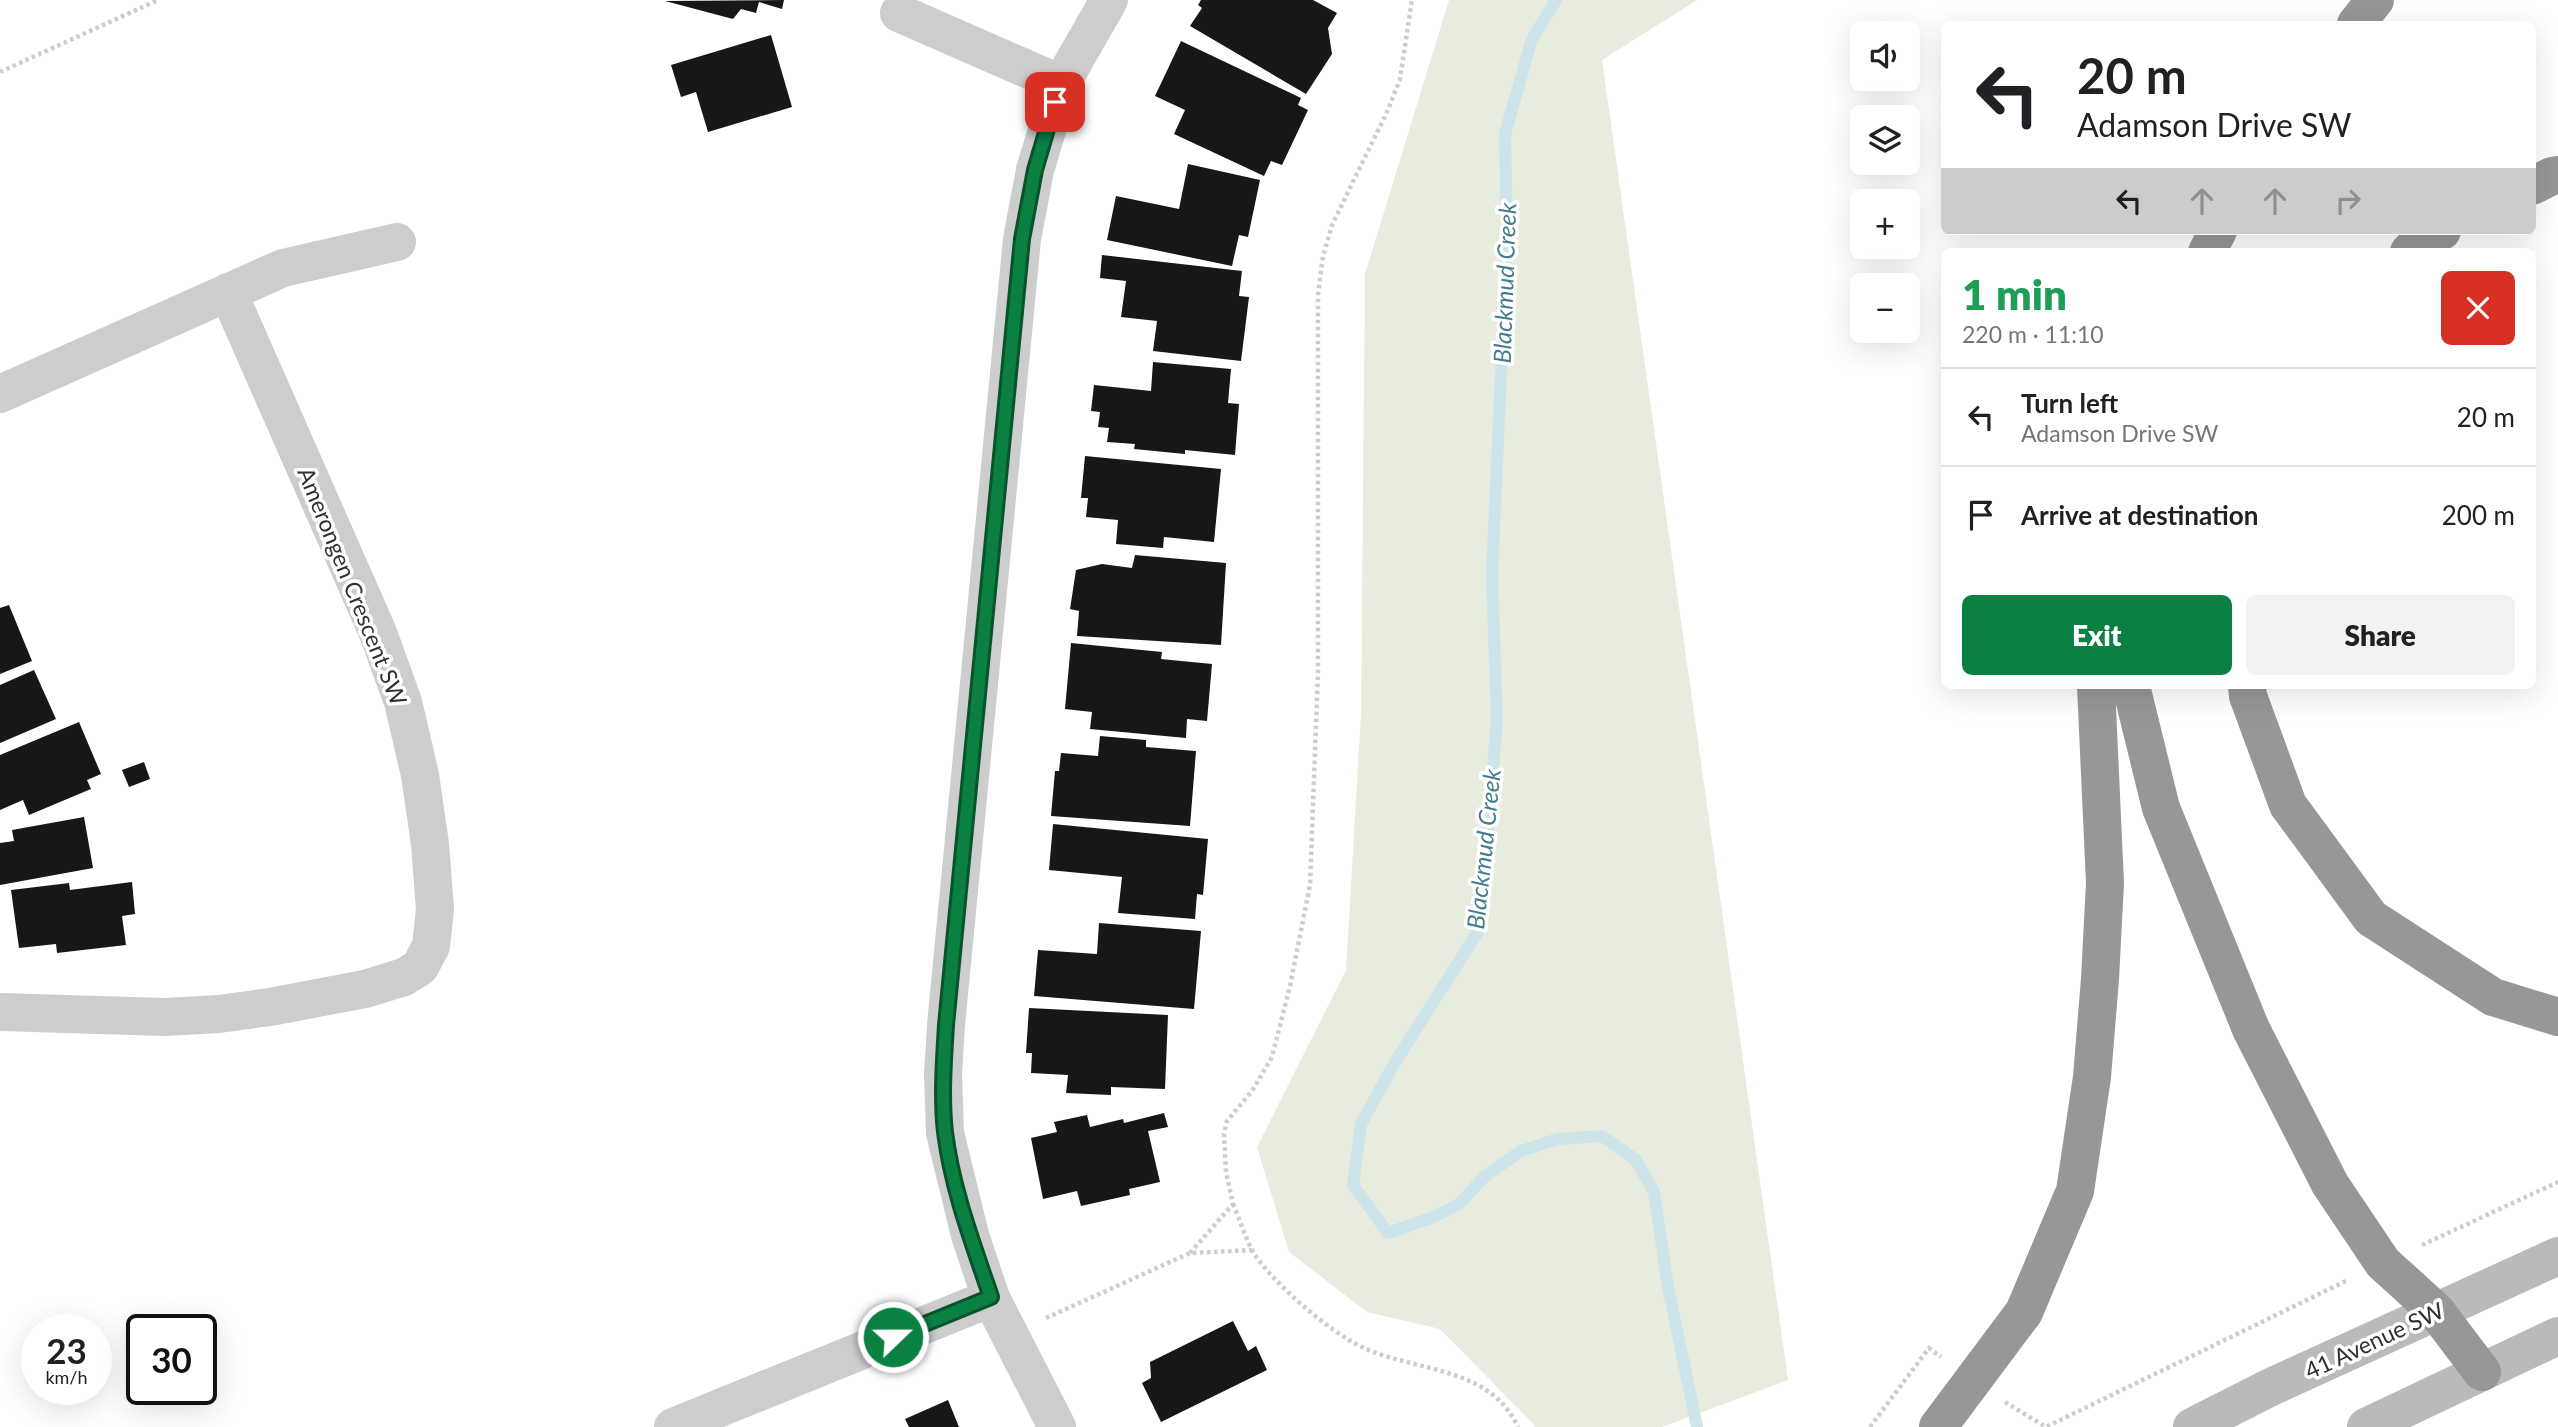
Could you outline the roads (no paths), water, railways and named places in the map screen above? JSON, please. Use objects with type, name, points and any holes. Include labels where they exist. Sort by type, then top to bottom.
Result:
[{"type":"highway","points":[[2358,21],[2375,0]]},
{"type":"highway","points":[[2536,184],[2558,176]]},
{"type":"highway","points":[[2413,248],[2434,235]]},
{"type":"highway","points":[[1938,1427],[2024,1312],[2075,1191],[2092,1077],[2101,979],[2104,897],[2096,689]]},
{"type":"highway","points":[[2132,689],[2161,808],[2251,1028],[2330,1184],[2383,1263],[2435,1311],[2482,1372]]},
{"type":"highway","points":[[2247,689],[2288,805],[2371,918],[2493,997],[2558,1017]]},
{"type":"main road","name":"41 Avenue SW","points":[[2192,1427],[2271,1387],[2558,1256]]},
{"type":"main road","points":[[2367,1427],[2558,1336]]},
{"type":"street","points":[[1057,1427],[991,1297],[970,1235],[945,1133],[943,1074],[1022,239],[1035,170],[1061,84],[1109,0]]},
{"type":"street","points":[[899,13],[1061,84]]},
{"type":"street","points":[[0,394],[283,268],[397,243]]},
{"type":"street","name":"Amerongen Crescent SW","points":[[0,1012],[165,1017],[219,1014],[270,1007],[365,989],[404,976],[420,967],[431,946],[435,909],[430,844],[420,775],[403,702],[378,633],[229,292]]},
{"type":"street","points":[[673,1427],[991,1297]]},
{"type":"waterway","name":"Blackmud Creek","points":[[1556,0],[1532,39],[1505,134],[1507,238],[1492,576],[1497,720],[1479,930],[1394,1064],[1361,1124],[1353,1185],[1388,1233],[1434,1217],[1459,1204],[1484,1177],[1521,1151],[1558,1139],[1602,1136],[1635,1159],[1654,1192],[1668,1287],[1697,1427]]}]
